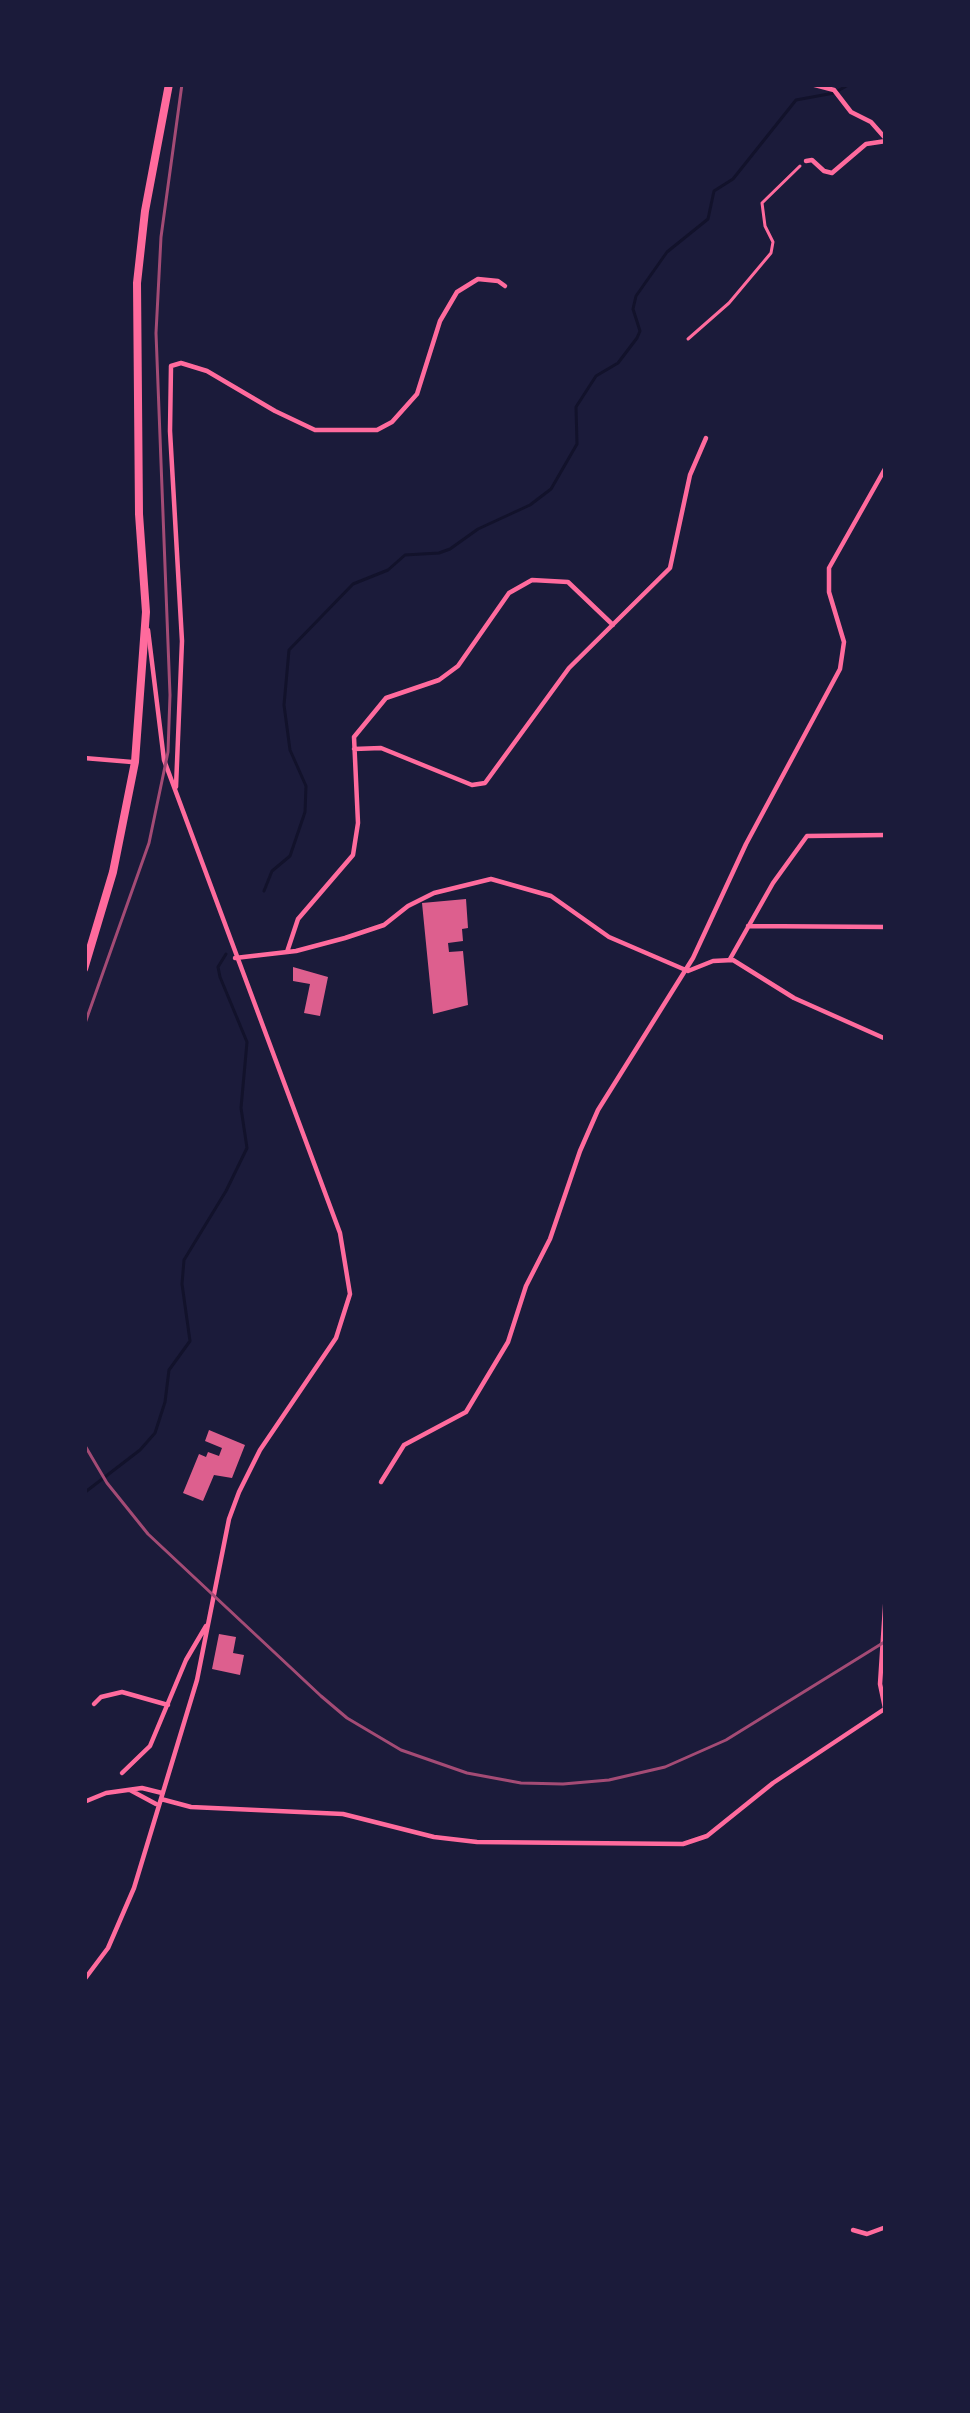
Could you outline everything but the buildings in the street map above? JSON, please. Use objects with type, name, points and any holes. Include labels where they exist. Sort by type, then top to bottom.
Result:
[{"type":"main road","points":[[84,968],[113,872],[135,762],[146,612],[139,514],[137,283],[169,84]]},
{"type":"street","points":[[806,161],[832,173],[866,144],[886,140],[871,122],[851,112],[837,93],[811,84]]},
{"type":"street","points":[[176,793],[182,641],[171,366],[186,364],[207,371],[315,430],[377,430],[392,422],[417,394],[435,333],[457,292],[478,279],[497,280],[505,286]]},
{"type":"street","points":[[354,749],[381,748],[472,785],[482,784],[560,679],[671,566],[690,475],[706,438]]},
{"type":"street","points":[[380,1482],[404,1444],[466,1412],[517,1322],[526,1286],[550,1239],[592,1122],[686,970],[746,844],[840,669],[844,642],[829,592],[830,568],[886,466]]},
{"type":"street","points":[[287,952],[298,919],[330,886],[354,851],[358,815],[354,737],[386,698],[439,680],[458,666],[504,600],[532,580],[568,583],[613,625]]},
{"type":"street","points":[[84,1979],[121,1924],[197,1680],[229,1520],[246,1476],[333,1343],[350,1294],[346,1253],[335,1220],[158,736],[146,612]]},
{"type":"street","points":[[84,758],[135,762]]},
{"type":"street","points":[[730,959],[773,883],[807,836],[886,836]]},
{"type":"street","points":[[236,958],[287,952],[378,927],[423,898],[486,879],[551,896],[605,934],[686,970],[730,959],[794,998],[886,1039]]},
{"type":"street","points":[[748,926],[886,927]]},
{"type":"street","points":[[84,1802],[145,1788],[161,1799],[190,1807],[343,1814],[477,1843],[683,1844],[707,1836],[773,1783],[886,1708],[880,1684],[886,1592]]},
{"type":"street","points":[[122,1773],[151,1746],[186,1660],[209,1622]]},
{"type":"street","points":[[94,1704],[122,1692],[168,1705]]},
{"type":"street","points":[[130,1790],[144,1801],[161,1799]]},
{"type":"street","points":[[853,2230],[867,2234],[886,2227]]},
{"type":"path","points":[[688,339],[771,254],[773,242],[762,203],[806,161]]},
{"type":"waterway","points":[[264,891],[272,871],[290,856],[305,812],[306,786],[290,750],[284,705],[289,650],[353,584],[388,570],[405,555],[450,549],[551,489],[577,444],[576,407],[596,376],[618,363],[637,338],[636,296],[667,252],[708,219],[714,191],[733,179],[796,100],[834,93],[850,84]]},
{"type":"waterway","points":[[84,1493],[155,1433],[169,1370],[190,1341],[182,1284],[184,1260],[247,1148],[241,1108],[247,1042],[220,977],[218,967],[226,954]]},
{"type":"railway","points":[[84,1026],[149,843],[168,752],[170,695],[156,333],[161,237],[182,84]]},
{"type":"railway","points":[[84,1444],[107,1483],[148,1534],[321,1696],[347,1718],[401,1750],[467,1773],[521,1783],[563,1784],[609,1780],[665,1767],[726,1740],[886,1641]]}]
